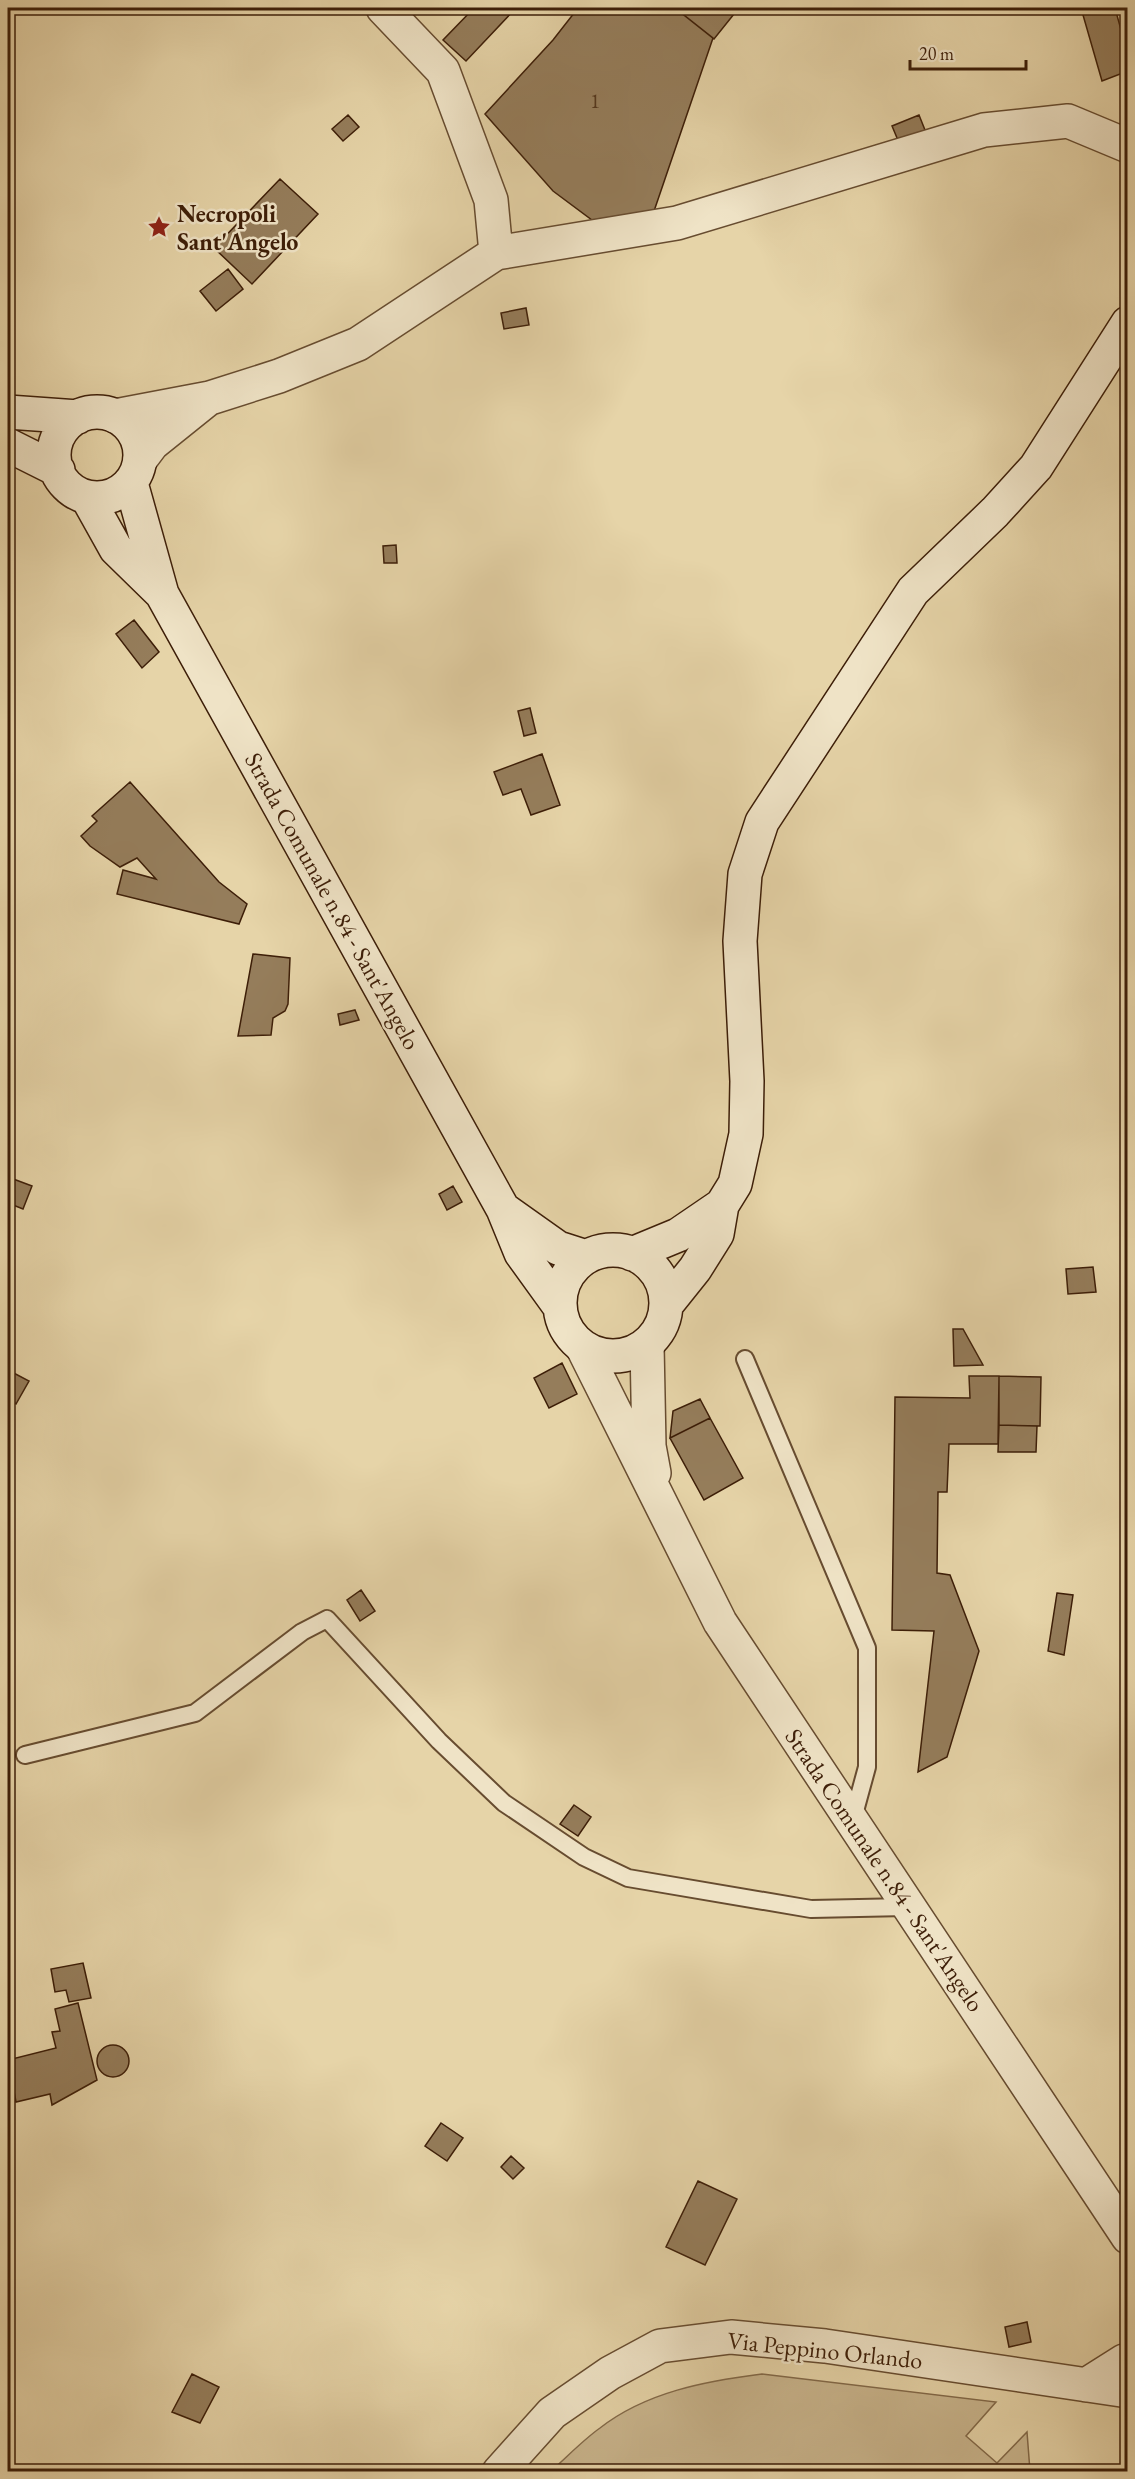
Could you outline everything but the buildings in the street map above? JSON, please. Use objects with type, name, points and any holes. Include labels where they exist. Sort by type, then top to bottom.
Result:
[{"type":"street","points":[[383,8],[443,72],[491,201],[496,253]]},
{"type":"street","points":[[116,416],[210,398],[279,376],[358,344],[496,253],[677,223],[984,130],[1068,121],[1128,146]]},
{"type":"street","points":[[667,1304],[695,1269],[717,1234],[722,1205],[735,1184],[746,1134],[747,1081],[740,941],[745,874],[762,822],[913,591],[995,512],[1036,467],[1128,323]]},
{"type":"street","points":[[136,471],[136,436],[126,422],[116,416],[94,412],[78,417],[64,427],[56,442],[55,461],[61,479],[74,492],[87,497],[111,497],[136,471],[152,444],[210,398]]},
{"type":"street","points":[[8,412],[78,417]]},
{"type":"street","points":[[8,445],[58,470]]},
{"type":"street","name":"Strada Comunale n.84 - Sant'Angelo","points":[[136,471],[162,594]]},
{"type":"street","name":"Strada Comunale n.84 - Sant'Angelo","points":[[87,497],[116,549],[162,594],[503,1209],[520,1253],[560,1307]]},
{"type":"street","points":[[633,1254],[678,1235],[722,1205]]},
{"type":"street","name":"Strada Comunale n.84 - Sant'Angelo","points":[[503,1209],[558,1248],[586,1257]]},
{"type":"street","points":[[610,1249],[633,1254],[642,1257],[655,1269],[664,1285],[667,1304],[664,1322],[646,1345],[622,1357],[603,1356],[583,1348],[568,1334],[560,1314],[560,1293],[568,1273],[586,1257],[610,1249]]},
{"type":"street","name":"Strada Comunale n.84 - Sant'Angelo","points":[[646,1345],[650,1446],[658,1501]]},
{"type":"street","name":"Strada Comunale n.84 - Sant'Angelo","points":[[583,1348],[720,1622],[907,1907],[1060,2131],[1126,2239]]},
{"type":"street","name":"Via Peppino Orlando","points":[[499,2472],[552,2413],[610,2373],[660,2346],[731,2337],[743,2338],[825,2346],[1086,2385],[1127,2365]]},
{"type":"lane","points":[[745,1359],[867,1648],[867,1767],[852,1822]]},
{"type":"lane","points":[[25,1755],[195,1713],[302,1632],[327,1619],[439,1741],[504,1803],[584,1857],[628,1878],[811,1909],[907,1907]]},
{"type":"shaded area","points":[[762,2374],[996,2402],[966,2436],[997,2463],[1027,2432],[1030,2471],[551,2471],[594,2433],[637,2405],[677,2390],[720,2380]]},
{"type":"place","name":"Necropoli Sant'Angelo","points":[[159,227]]}]
